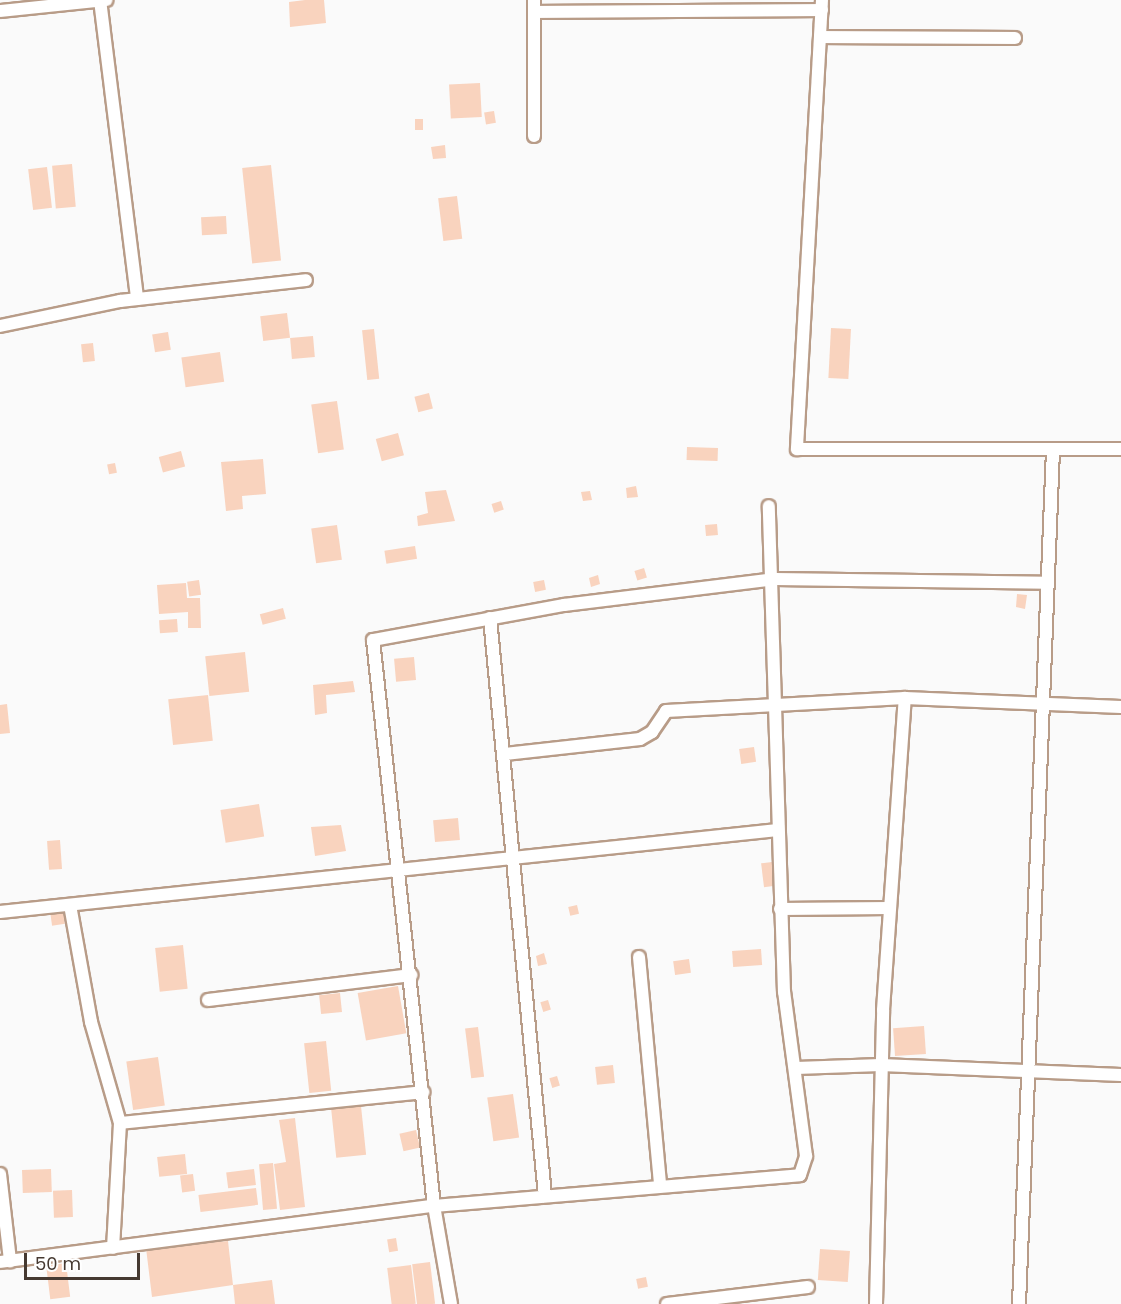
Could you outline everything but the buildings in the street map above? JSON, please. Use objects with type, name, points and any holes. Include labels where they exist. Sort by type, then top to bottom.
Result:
[{"type":"street","points":[[100,0],[137,299]]},
{"type":"street","points":[[0,11],[106,0]]},
{"type":"street","points":[[534,136],[534,6],[822,5],[797,449],[1121,449]]},
{"type":"street","points":[[820,37],[1015,38]]},
{"type":"street","points":[[0,326],[137,299],[306,280]]},
{"type":"street","points":[[1019,1304],[1026,1071],[1053,449]]},
{"type":"street","points":[[0,1174],[5,1261],[434,1206],[660,1185],[800,1175],[806,1156],[784,992],[780,909],[779,705],[775,579],[769,506]]},
{"type":"street","points":[[451,1304],[434,1206],[400,867],[373,640],[490,618],[680,588],[775,579],[1047,583]]},
{"type":"street","points":[[490,618],[516,856],[545,1196]]},
{"type":"street","points":[[505,754],[639,739],[652,732],[666,711],[905,698],[1121,707]]},
{"type":"street","points":[[876,1304],[881,1065],[905,698]]},
{"type":"street","points":[[0,912],[400,867],[778,830]]},
{"type":"street","points":[[70,905],[91,1022],[120,1123],[113,1248]]},
{"type":"street","points":[[780,909],[890,908]]},
{"type":"street","points":[[639,957],[660,1185]]},
{"type":"street","points":[[208,1000],[411,975]]},
{"type":"street","points":[[796,1068],[881,1065],[1121,1075]]},
{"type":"street","points":[[120,1123],[423,1092]]},
{"type":"street","points":[[668,1304],[808,1287]]}]
